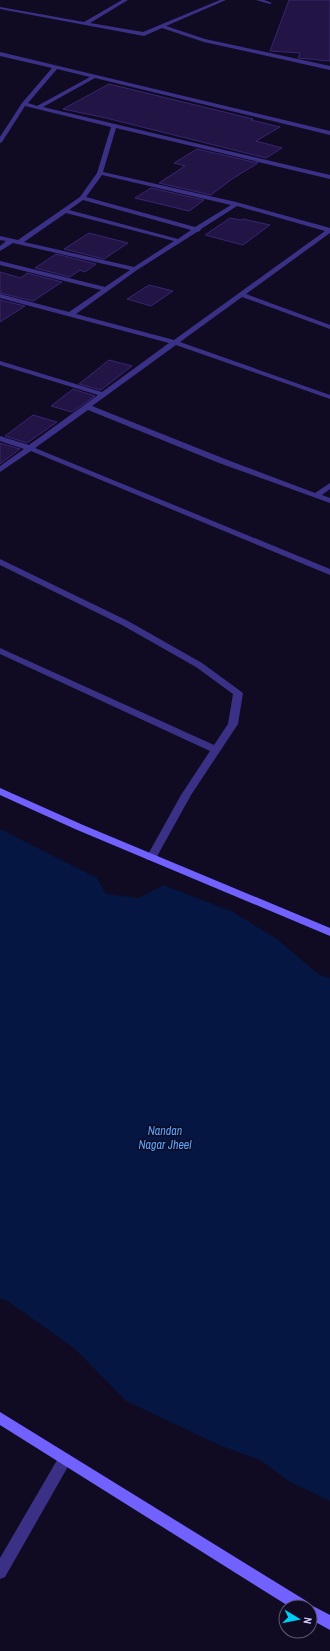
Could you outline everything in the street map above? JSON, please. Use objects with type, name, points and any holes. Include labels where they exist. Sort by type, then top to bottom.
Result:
[{"type":"street","points":[[84,24],[126,0]]},
{"type":"street","points":[[0,8],[144,34],[224,0]]},
{"type":"street","points":[[258,0],[270,4]]},
{"type":"street","points":[[163,27],[204,40],[330,68]]},
{"type":"street","points":[[0,54],[330,133]]},
{"type":"street","points":[[0,141],[24,104],[56,67]]},
{"type":"street","points":[[37,108],[94,77]]},
{"type":"street","points":[[24,104],[330,177]]},
{"type":"street","points":[[18,242],[82,198],[100,173],[114,126]]},
{"type":"street","points":[[100,173],[236,204],[330,230]]},
{"type":"street","points":[[82,198],[198,230]]},
{"type":"street","points":[[70,314],[104,289],[198,230],[236,204]]},
{"type":"street","points":[[65,211],[180,241]]},
{"type":"street","points":[[0,470],[330,230]]},
{"type":"street","points":[[0,238],[135,269]]},
{"type":"street","points":[[0,249],[11,241]]},
{"type":"street","points":[[0,263],[104,289]]},
{"type":"street","points":[[241,295],[330,327]]},
{"type":"street","points":[[0,296],[176,343],[330,397]]},
{"type":"street","points":[[0,363],[104,395]]},
{"type":"street","points":[[87,407],[222,461],[330,501]]},
{"type":"street","points":[[0,438],[29,448],[330,572]]},
{"type":"street","points":[[316,496],[330,485]]},
{"type":"street","points":[[0,562],[124,623],[199,665],[238,693],[233,724],[186,795],[152,858]]},
{"type":"street","points":[[0,650],[216,750]]},
{"type":"street","points":[[0,791],[152,858],[330,932]]},
{"type":"street","points":[[0,1418],[289,1599]]},
{"type":"street","points":[[0,1572],[65,1459]]},
{"type":"street","points":[[318,1616],[330,1623]]},
{"type":"water","name":"Nandan Nagar Jheel","points":[[0,829],[97,878],[106,894],[138,898],[164,885],[233,912],[277,939],[318,974],[330,978],[330,1501],[290,1482],[260,1460],[219,1445],[126,1401],[74,1348],[6,1300],[0,1299]]},
{"type":"building","points":[[289,0],[330,0],[330,61],[298,58],[300,53],[270,51]]},
{"type":"building","points":[[109,84],[280,127],[256,141],[282,148],[266,158],[106,118],[63,109]]},
{"type":"building","points":[[197,149],[258,163],[232,179],[211,195],[159,183],[185,166],[174,163]]},
{"type":"building","points":[[151,188],[204,200],[189,211],[135,198]]},
{"type":"building","points":[[230,218],[243,219],[270,225],[243,245],[205,235]]},
{"type":"building","points":[[89,233],[128,243],[104,259],[64,249]]},
{"type":"building","points":[[56,254],[96,264],[85,272],[80,270],[70,277],[35,268]]},
{"type":"building","points":[[0,272],[21,278],[27,273],[62,282],[33,301],[0,293]]},
{"type":"building","points":[[149,285],[173,291],[151,306],[127,299]]},
{"type":"building","points":[[0,300],[25,306],[0,322]]},
{"type":"building","points":[[109,360],[132,366],[101,390],[79,384]]},
{"type":"building","points":[[73,389],[95,396],[72,412],[51,406]]},
{"type":"building","points":[[33,415],[57,422],[27,443],[5,436]]},
{"type":"building","points":[[0,443],[20,449],[0,464]]}]
